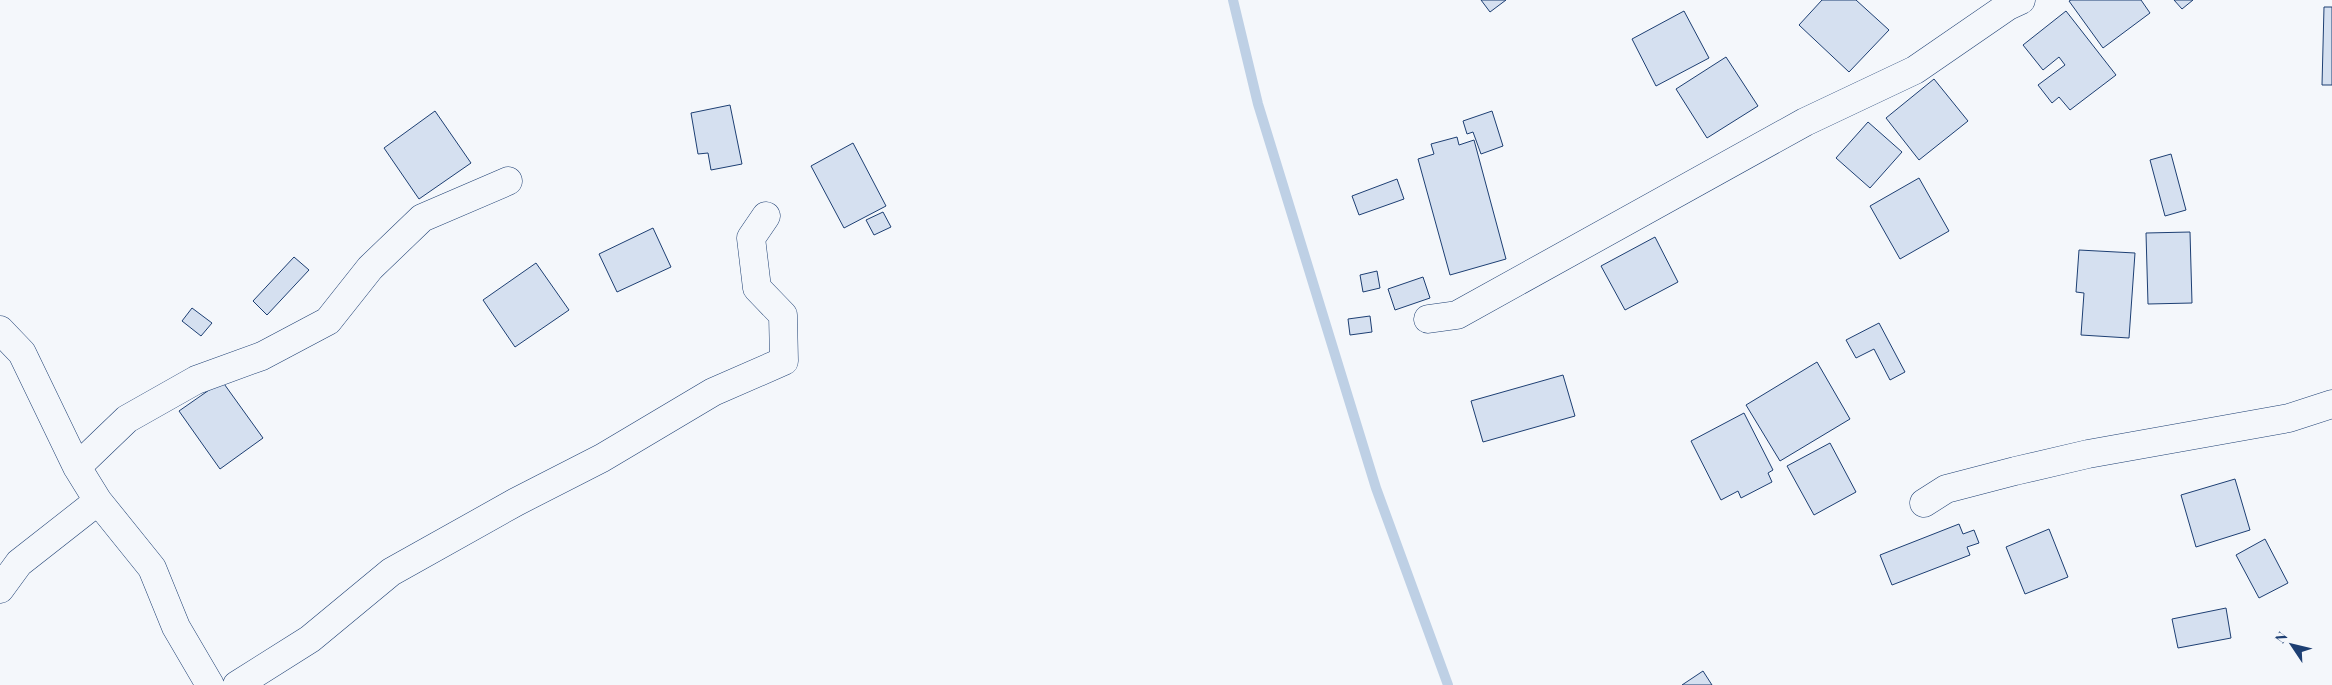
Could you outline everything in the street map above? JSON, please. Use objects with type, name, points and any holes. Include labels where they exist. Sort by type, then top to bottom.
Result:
[{"type":"street","points":[[1428,319],[1457,315],[1805,122],[1914,70],[2008,6],[2021,0]]},
{"type":"street","points":[[77,467],[127,419],[196,380],[262,356],[328,321],[370,268],[422,218],[508,180]]},
{"type":"street","points":[[237,685],[310,638],[391,572],[516,502],[602,458],[713,392],[784,361],[783,316],[757,288],[751,238],[766,216]]},
{"type":"street","points":[[0,330],[22,353],[77,467],[98,501],[152,568],[176,627],[210,685]]},
{"type":"street","points":[[1924,503],[1946,489],[2015,471],[2088,454],[2289,418],[2332,404]]},
{"type":"street","points":[[0,589],[20,563],[98,501]]},
{"type":"building","points":[[1481,0],[1506,0],[1490,12]]},
{"type":"building","points":[[1822,0],[1856,0],[1889,30],[1849,72],[1799,25]]},
{"type":"building","points":[[2141,0],[2150,13],[2103,48],[2069,1]]},
{"type":"building","points":[[2174,0],[2193,0],[2182,9]]},
{"type":"building","points":[[2324,7],[2332,7],[2332,85],[2322,85]]},
{"type":"building","points":[[1684,11],[1709,58],[1656,86],[1632,39]]},
{"type":"building","points":[[2066,11],[2116,75],[2070,110],[2059,97],[2052,103],[2038,85],[2065,65],[2059,57],[2043,70],[2023,45]]},
{"type":"building","points":[[1726,57],[1758,106],[1707,138],[1676,89]]},
{"type":"building","points":[[1934,79],[1968,121],[1919,160],[1886,118]]},
{"type":"building","points":[[730,105],[742,164],[711,170],[708,153],[698,154],[691,113]]},
{"type":"building","points":[[435,111],[471,163],[419,199],[384,148]]},
{"type":"building","points":[[1492,111],[1503,146],[1481,154],[1473,132],[1467,134],[1463,121]]},
{"type":"building","points":[[1868,122],[1902,152],[1870,188],[1836,158]]},
{"type":"building","points":[[1457,137],[1459,145],[1474,140],[1506,259],[1450,275],[1418,159],[1434,154],[1431,144]]},
{"type":"building","points":[[853,143],[886,206],[844,228],[811,166]]},
{"type":"building","points":[[2171,154],[2186,210],[2165,216],[2150,160]]},
{"type":"building","points":[[1919,178],[1949,231],[1900,259],[1870,206]]},
{"type":"building","points":[[1397,179],[1404,199],[1359,215],[1352,196]]},
{"type":"building","points":[[883,212],[891,227],[874,235],[866,220]]},
{"type":"building","points":[[653,228],[671,267],[617,292],[599,254]]},
{"type":"building","points":[[2190,232],[2192,303],[2148,304],[2146,233]]},
{"type":"building","points":[[1655,237],[1678,282],[1625,310],[1601,266]]},
{"type":"building","points":[[2079,250],[2135,253],[2129,338],[2081,335],[2084,293],[2076,292]]},
{"type":"building","points":[[294,257],[309,270],[267,315],[253,301]]},
{"type":"building","points":[[536,263],[569,310],[515,347],[483,300]]},
{"type":"building","points":[[1377,271],[1380,288],[1363,292],[1360,275]]},
{"type":"building","points":[[1423,277],[1430,298],[1395,310],[1388,289]]},
{"type":"building","points":[[192,308],[212,323],[201,336],[182,321]]},
{"type":"building","points":[[1370,316],[1372,332],[1350,335],[1348,319]]},
{"type":"building","points":[[1879,323],[1905,372],[1890,380],[1874,349],[1856,358],[1846,340]]},
{"type":"building","points":[[1817,362],[1850,419],[1780,461],[1746,405]]},
{"type":"building","points":[[1563,375],[1575,416],[1483,442],[1471,401]]},
{"type":"building","points":[[222,381],[263,438],[220,469],[179,411]]},
{"type":"building","points":[[1744,413],[1773,470],[1768,473],[1772,482],[1741,498],[1738,491],[1721,500],[1691,441]]},
{"type":"building","points":[[1830,443],[1856,492],[1814,515],[1787,466]]},
{"type":"building","points":[[2235,479],[2250,530],[2196,547],[2181,495]]},
{"type":"building","points":[[1959,524],[1963,534],[1974,530],[1979,543],[1967,547],[1970,555],[1892,585],[1880,555]]},
{"type":"building","points":[[2049,529],[2068,577],[2025,594],[2006,547]]},
{"type":"building","points":[[2265,539],[2288,583],[2259,598],[2236,555]]},
{"type":"building","points":[[2226,608],[2231,638],[2178,648],[2172,619]]},
{"type":"building","points":[[1703,671],[1712,685],[1682,685]]},
{"type":"waterway","points":[[1233,0],[1258,104],[1376,488],[1448,685]]}]
